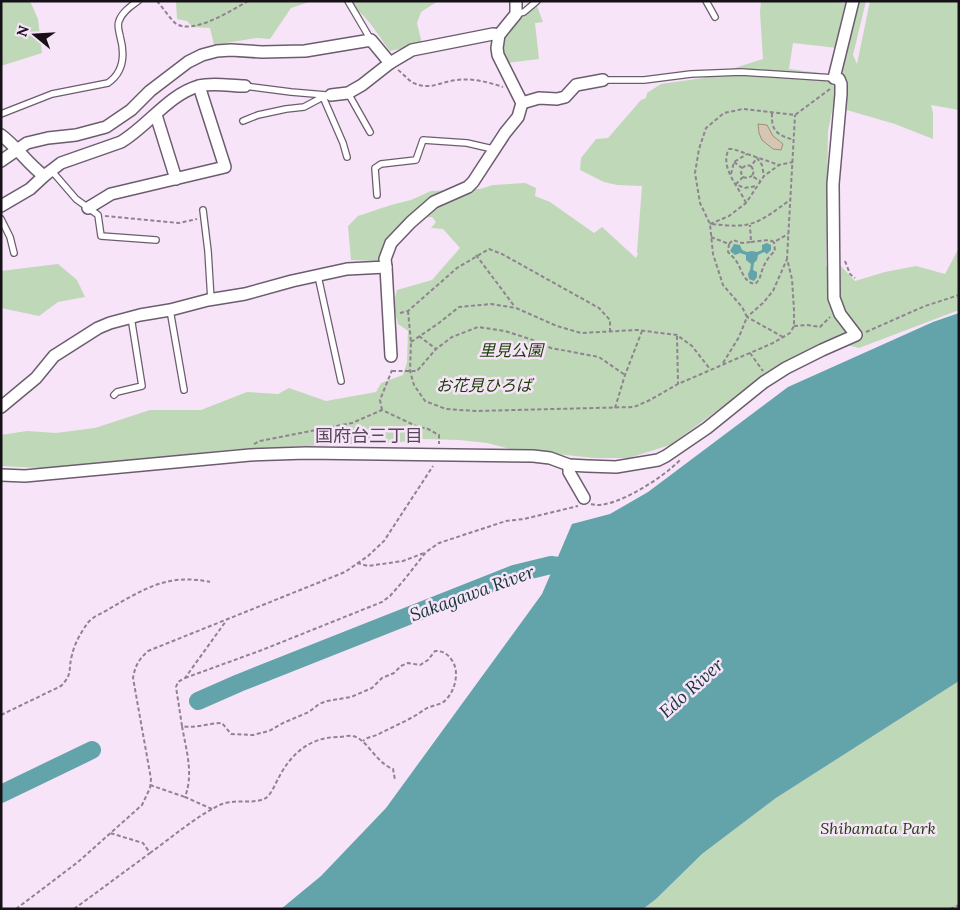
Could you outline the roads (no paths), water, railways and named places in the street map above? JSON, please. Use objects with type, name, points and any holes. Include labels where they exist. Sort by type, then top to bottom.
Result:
[{"type":"street","points":[[391,356],[385,259],[388,250],[397,236],[434,202],[468,187],[493,149],[518,117],[522,103],[498,55],[497,48],[499,35],[516,14],[516,1]]},
{"type":"street","points":[[1,475],[25,476],[250,455],[306,453],[533,456],[550,458],[570,465],[616,467],[658,460],[666,456],[707,428],[768,380],[815,354],[856,335],[838,311],[834,298],[833,278],[833,184],[841,84],[839,79],[834,78],[853,1]]},
{"type":"street","points":[[327,96],[348,93],[412,50],[493,34],[499,35]]},
{"type":"street","points":[[1,161],[27,143],[36,140],[64,137],[106,127],[131,110],[150,91],[188,62],[202,55],[217,51],[305,51],[371,40],[390,63]]},
{"type":"street","points":[[522,103],[539,98],[557,99],[565,97],[576,85],[603,80]]},
{"type":"street","points":[[163,81],[175,98]]},
{"type":"street","points":[[1,206],[30,189],[47,173],[68,160],[121,142],[140,129],[175,98],[199,86],[206,84],[245,86]]},
{"type":"street","points":[[88,208],[111,194],[225,167],[199,86]]},
{"type":"street","points":[[156,115],[176,179]]},
{"type":"street","points":[[1,134],[13,144],[29,165],[47,173]]},
{"type":"street","points":[[1,407],[36,378],[54,356],[98,328],[131,317],[245,294],[347,269],[386,267]]},
{"type":"street","points":[[570,465],[570,472],[586,500]]},
{"type":"lane","points":[[1,114],[52,94],[108,83],[114,79],[123,58],[123,47],[118,25],[119,20],[128,8],[138,1]]},
{"type":"lane","points":[[348,1],[371,40]]},
{"type":"lane","points":[[516,14],[524,12],[537,1]]},
{"type":"lane","points":[[706,1],[714,17]]},
{"type":"lane","points":[[603,80],[644,80],[691,74],[741,72],[834,78]]},
{"type":"lane","points":[[245,86],[327,96]]},
{"type":"lane","points":[[348,93],[370,132]]},
{"type":"lane","points":[[243,121],[258,115],[304,107],[327,96]]},
{"type":"lane","points":[[327,96],[347,157]]},
{"type":"lane","points":[[377,195],[375,168],[381,164],[416,160],[423,140],[467,143],[493,149]]},
{"type":"lane","points":[[47,173],[76,199],[98,215],[101,236],[156,240]]},
{"type":"lane","points":[[203,214],[208,251],[211,300]]},
{"type":"lane","points":[[1,219],[10,237],[14,253]]},
{"type":"lane","points":[[318,276],[341,381]]},
{"type":"lane","points":[[170,310],[184,390]]},
{"type":"lane","points":[[114,395],[117,392],[142,386],[131,317]]},
{"type":"water","points":[[767,243],[771,245],[771,250],[767,254],[764,252],[758,255],[753,270],[757,272],[757,277],[754,281],[749,279],[748,274],[751,264],[746,260],[746,255],[740,253],[735,255],[730,251],[734,244],[740,245],[742,250],[747,252],[757,252],[762,250],[762,245]]},
{"type":"water","name":"Edo River","points":[[959,313],[959,681],[776,798],[702,854],[656,899],[643,909],[281,909],[321,876],[386,808],[542,594],[572,524],[610,514],[648,492],[788,387],[933,322]]},
{"type":"waterway","name":"Sakagawa River","points":[[198,701],[514,574],[551,565],[578,569]]},
{"type":"waterway","name":"Sakagawa River","points":[[1,794],[92,750]]},
{"type":"district","name":"国府台三丁目","points":[[369,435]]},
{"type":"park label","name":"里見公園","points":[[511,350]]},
{"type":"park label","name":"お花見ひろば","points":[[484,385]]},
{"type":"park label","name":"Shibamata Park","points":[[878,828]]}]
